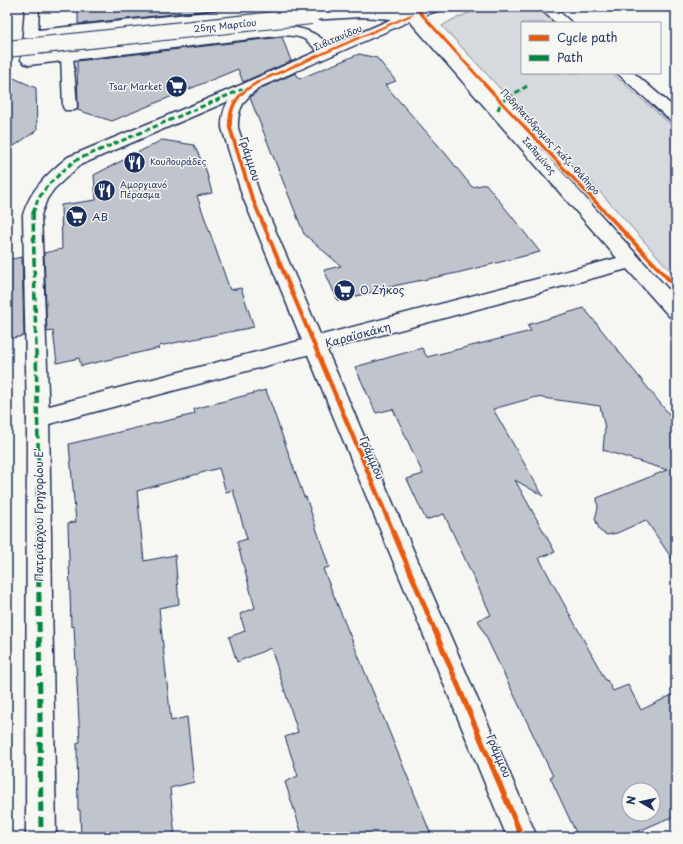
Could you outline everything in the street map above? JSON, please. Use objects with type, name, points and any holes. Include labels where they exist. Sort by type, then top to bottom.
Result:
[{"type":"street","points":[[30,35],[32,7]]},
{"type":"street","name":"25ης Μαρτίου","points":[[293,7],[30,35],[29,60],[293,31],[308,34],[327,52]]},
{"type":"street","points":[[381,7],[412,15]]},
{"type":"street","name":"Σαλαμίνος","points":[[397,7],[412,15],[676,311]]},
{"type":"street","name":"Σιβιτανίδου","points":[[40,195],[53,178],[74,161],[412,15],[435,7]]},
{"type":"street","points":[[545,7],[564,22]]},
{"type":"street","name":"25ης Μαρτίου","points":[[7,49],[311,16],[361,12],[412,15]]},
{"type":"street","points":[[626,74],[676,118]]},
{"type":"street","name":"Γράμμου","points":[[248,87],[236,100],[231,110],[229,119],[230,128],[251,195],[522,837]]},
{"type":"street","name":"Πατριάρχου Γρηγορίου Ε'","points":[[40,195],[34,207],[32,216],[38,418],[41,837]]},
{"type":"street","name":"Καραϊσκάκη","points":[[38,418],[630,261]]},
{"type":"lane","points":[[67,55],[70,107]]},
{"type":"shaded area","points":[[483,7],[537,7],[554,22],[521,22],[521,74],[613,74],[676,129],[676,277],[592,183],[534,125],[442,26],[452,20]]},
{"type":"building","points":[[78,7],[212,7],[213,10],[78,24]]},
{"type":"building","points":[[282,37],[291,61],[243,82],[238,69],[112,121],[77,110],[77,61]]},
{"type":"building","points":[[359,54],[377,58],[396,81],[385,85],[445,153],[472,187],[486,184],[540,252],[457,273],[398,285],[338,301],[324,270],[341,266],[304,234],[250,98],[261,88],[296,73],[299,79]]},
{"type":"building","points":[[7,75],[36,88],[37,130],[7,151]]},
{"type":"building","points":[[162,140],[194,145],[206,170],[212,193],[197,196],[230,290],[241,288],[254,327],[159,346],[159,348],[81,366],[79,358],[57,363],[53,331],[47,332],[44,253],[62,249],[61,205],[96,200],[94,175]]},
{"type":"building","points":[[22,257],[24,336],[7,339],[7,260]]},
{"type":"building","points":[[584,308],[676,423],[676,565],[646,520],[617,533],[607,535],[600,531],[595,519],[598,508],[597,498],[667,470],[603,450],[605,428],[600,406],[536,397],[493,409],[543,496],[515,480],[555,552],[539,558],[606,681],[607,680],[613,691],[628,685],[641,710],[676,693],[676,815],[661,821],[661,782],[621,782],[621,822],[660,822],[625,837],[578,837],[550,777],[553,776],[478,620],[491,615],[444,514],[426,520],[407,479],[423,474],[393,409],[376,413],[355,367],[422,348],[427,357],[531,331],[527,325]]},
{"type":"building","points":[[266,390],[304,497],[306,497],[329,567],[323,569],[432,837],[303,837],[285,782],[298,776],[285,737],[298,732],[271,648],[237,662],[229,637],[245,631],[240,614],[255,608],[237,542],[247,539],[233,490],[226,492],[219,468],[137,491],[144,561],[175,555],[179,604],[159,608],[171,721],[187,717],[194,782],[170,788],[175,837],[81,837],[80,810],[78,810],[77,743],[80,742],[74,626],[71,627],[68,523],[76,522],[69,444],[195,414],[194,409]]},
{"type":"marked path","points":[[498,110],[501,102],[527,86]]},
{"type":"marked path","points":[[41,837],[38,418],[32,215],[34,206],[42,191],[60,172],[74,161],[243,89]]},
{"type":"cycle path","name":"Ποδηλατόδρομος Γκάζι-Φάληρο","points":[[415,7],[501,102],[676,287]]},
{"type":"cycle path","points":[[412,15],[262,80],[248,88],[237,99],[234,105],[231,112],[230,128],[251,195],[522,837]]},
{"type":"place","name":"Tsar Market","points":[[177,87]]},
{"type":"place","name":"Κουλουράδες","points":[[135,162]]},
{"type":"place","name":"Αμοργιανό Πέρασμα","points":[[104,190]]},
{"type":"place","name":"ΑΒ","points":[[76,217]]},
{"type":"place","name":"Ο Ζήκος","points":[[345,290]]}]
